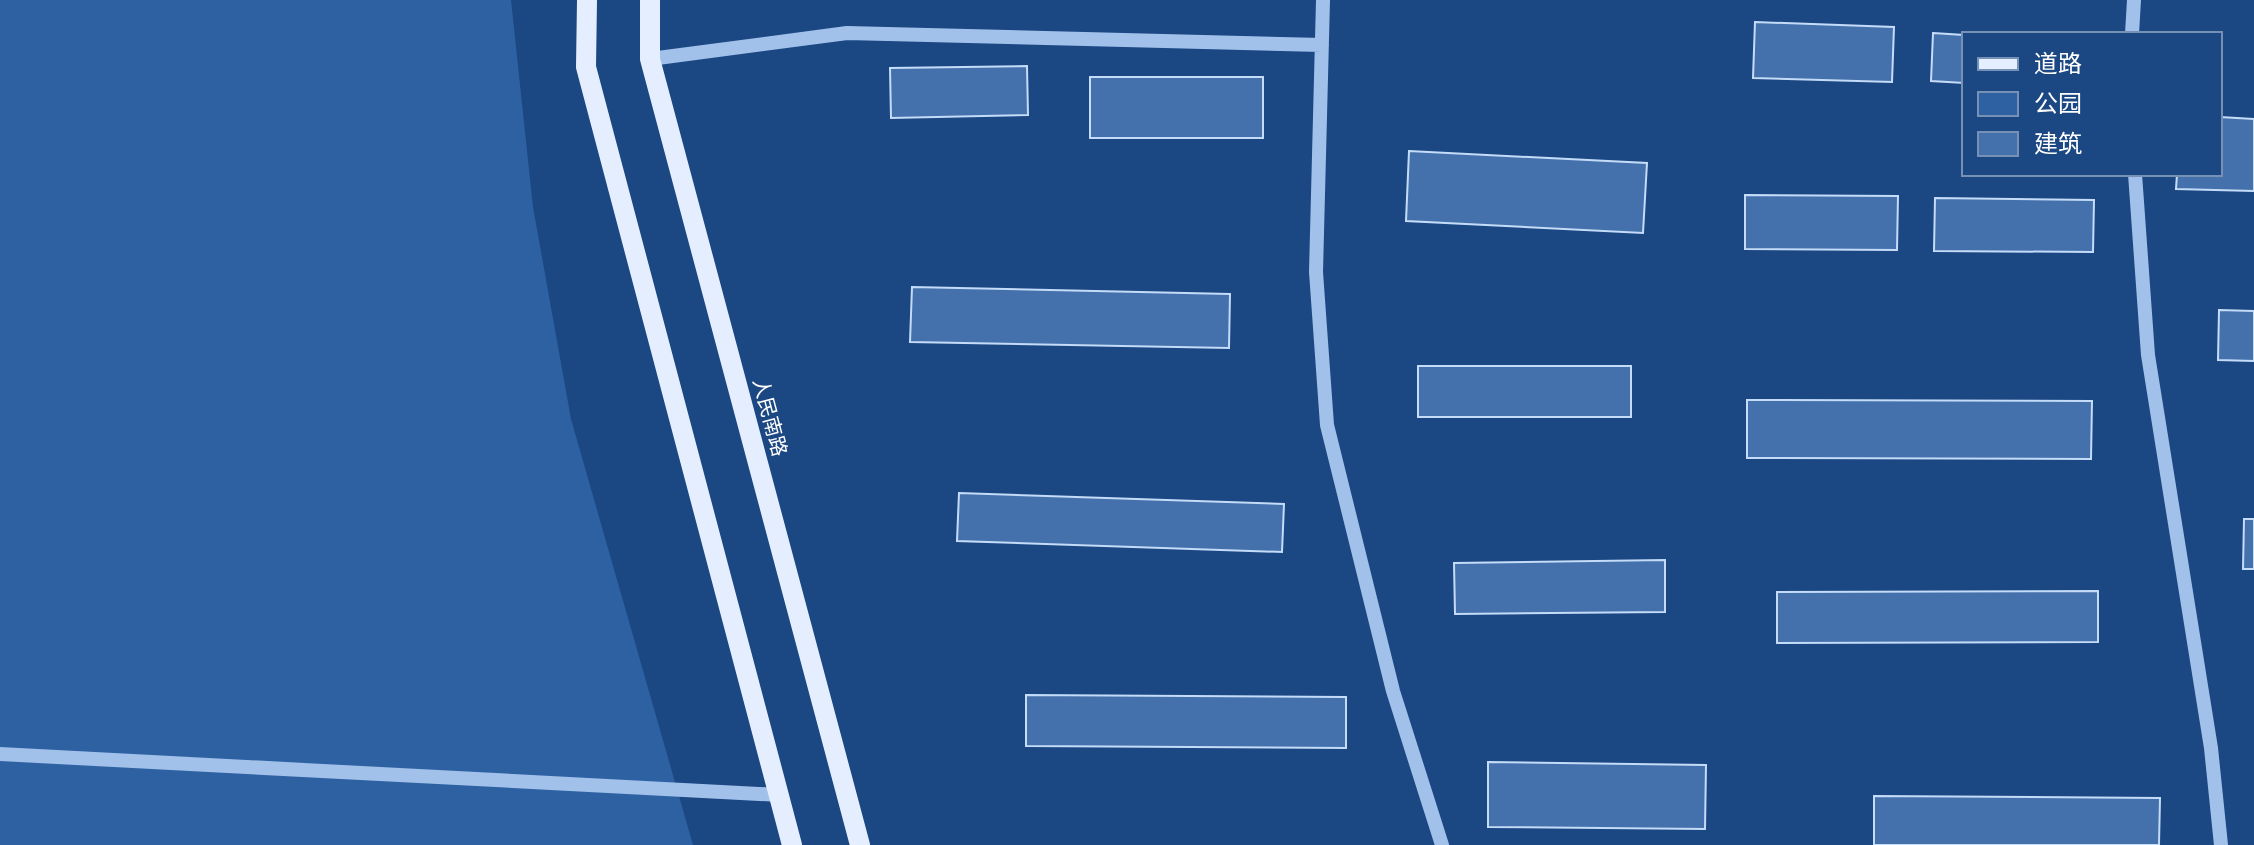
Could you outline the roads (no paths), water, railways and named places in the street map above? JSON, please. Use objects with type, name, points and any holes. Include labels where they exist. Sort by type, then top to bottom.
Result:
[{"type":"main road","points":[[587,0],[586,67],[792,845]]},
{"type":"main road","name":"人民南路","points":[[650,0],[650,59],[860,845]]},
{"type":"lane","points":[[1323,0],[1316,272],[1327,425],[1393,691],[1442,845]]},
{"type":"lane","points":[[2132,32],[2134,0]]},
{"type":"lane","points":[[650,59],[847,33],[1322,45]]},
{"type":"lane","points":[[2135,176],[2148,355],[2211,748],[2221,845]]},
{"type":"lane","points":[[0,754],[779,795]]}]
